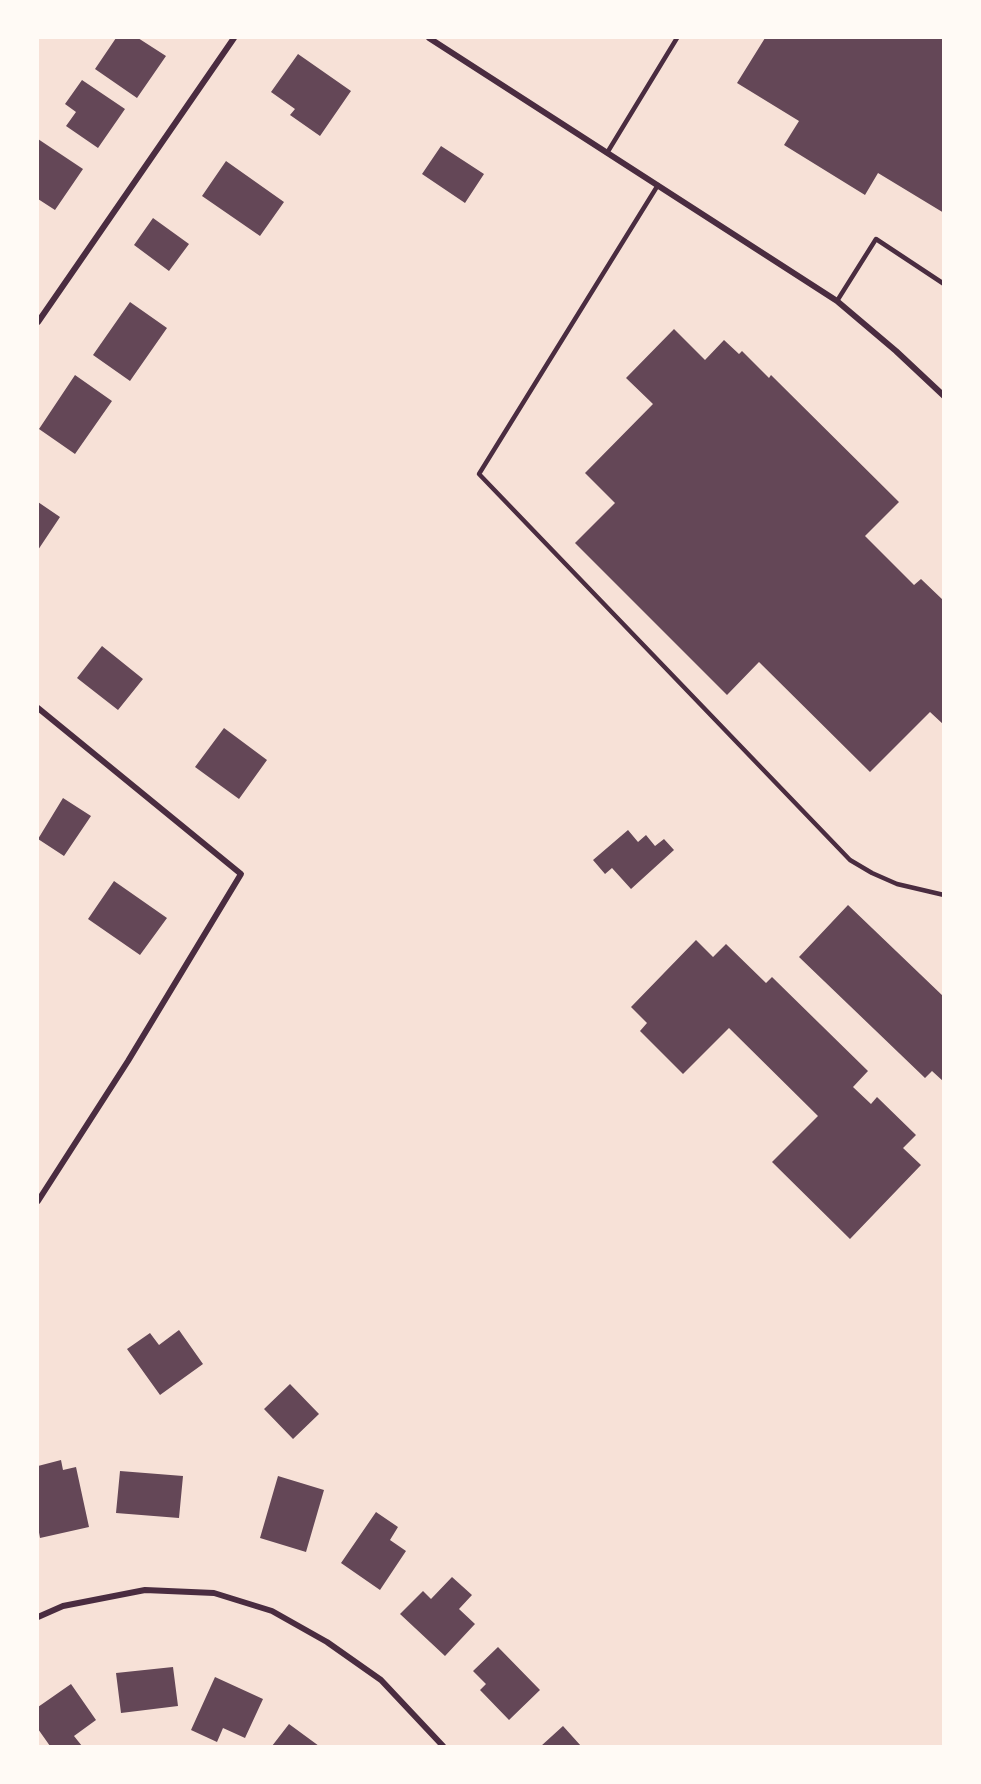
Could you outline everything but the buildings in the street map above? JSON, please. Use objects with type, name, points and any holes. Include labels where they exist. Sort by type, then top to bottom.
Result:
[{"type":"street","points":[[38,322],[234,38]]},
{"type":"street","points":[[429,38],[837,301],[944,396]]},
{"type":"street","points":[[38,708],[241,874],[128,1061],[38,1201]]},
{"type":"street","points":[[38,1617],[63,1606],[145,1590],[214,1593],[272,1611],[327,1642],[381,1680],[442,1746]]},
{"type":"lane","points":[[607,153],[677,38]]},
{"type":"lane","points":[[658,185],[479,474],[850,860],[897,884],[944,895]]},
{"type":"lane","points":[[837,301],[876,239],[944,284]]}]
